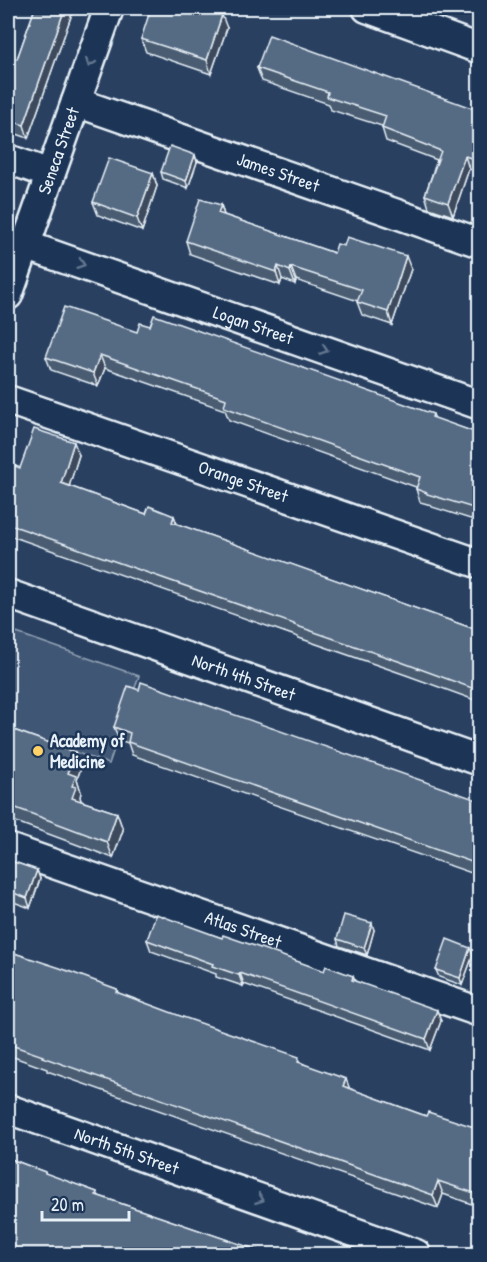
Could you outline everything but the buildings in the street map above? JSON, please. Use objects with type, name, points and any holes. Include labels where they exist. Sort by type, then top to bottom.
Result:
[{"type":"street","name":"Seneca Street","points":[[8,295],[110,8]]},
{"type":"street","points":[[367,8],[480,49]]},
{"type":"street","name":"James Street","points":[[76,102],[480,243]]},
{"type":"street","points":[[8,159],[50,174]]},
{"type":"street","name":"Logan Street","points":[[25,245],[480,405]]},
{"type":"street","name":"Orange Street","points":[[8,400],[480,564]]},
{"type":"street","name":"North 4th Street","points":[[8,594],[480,760]]},
{"type":"street","name":"Atlas Street","points":[[8,848],[480,1012]]},
{"type":"street","name":"North 5th Street","points":[[8,1109],[416,1254]]},
{"type":"shaded area","points":[[8,630],[139,676],[109,764],[8,729]]},
{"type":"place","name":"Academy of Medicine","points":[[38,751]]}]
